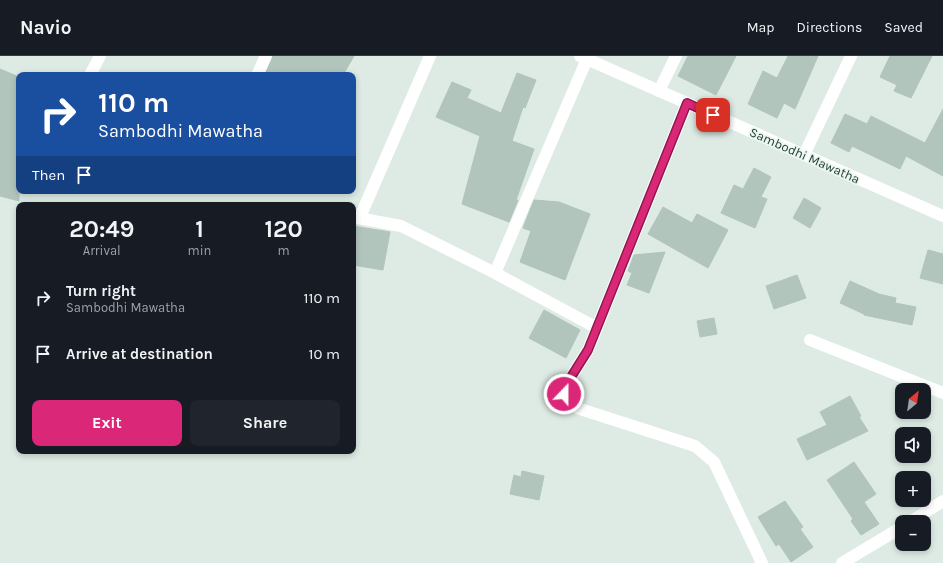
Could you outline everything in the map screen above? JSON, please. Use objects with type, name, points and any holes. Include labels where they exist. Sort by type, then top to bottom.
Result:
[{"type":"street","points":[[92,72],[100,56]]},
{"type":"street","points":[[258,72],[266,56]]},
{"type":"street","points":[[430,56],[356,217],[401,226],[495,273],[596,328]]},
{"type":"street","points":[[659,91],[676,56]]},
{"type":"street","points":[[804,155],[851,56]]},
{"type":"street","points":[[495,273],[583,58]]},
{"type":"street","name":"Sambodhi Mawatha","points":[[583,58],[943,216]]},
{"type":"street","points":[[687,103],[588,350],[566,385],[564,394],[577,408],[695,446],[714,462],[762,563]]},
{"type":"street","points":[[810,340],[943,393]]},
{"type":"street","points":[[921,515],[943,501]]},
{"type":"street","points":[[842,563],[862,559],[895,533]]},
{"type":"building","points":[[273,56],[354,56],[345,72],[266,72]]},
{"type":"building","points":[[688,56],[736,56],[716,95],[678,76]]},
{"type":"building","points":[[788,56],[818,56],[795,109],[784,103],[777,118],[748,104],[763,71],[777,78]]},
{"type":"building","points":[[890,56],[932,56],[911,98],[894,91],[897,85],[880,77]]},
{"type":"building","points":[[0,69],[16,76],[16,194],[19,194],[19,201],[0,196]]},
{"type":"building","points":[[517,73],[536,80],[525,108],[523,107],[512,141],[534,149],[516,200],[518,200],[509,222],[462,204],[480,136],[436,117],[452,82],[471,90],[467,98],[501,113]]},
{"type":"building","points":[[943,109],[943,176],[906,156],[900,169],[852,146],[849,152],[831,143],[845,114],[867,124],[871,116],[925,143]]},
{"type":"building","points":[[754,168],[771,177],[761,197],[767,199],[755,228],[721,213],[734,185],[743,189]]},
{"type":"building","points":[[804,198],[821,208],[810,228],[793,218]]},
{"type":"building","points":[[534,200],[559,202],[590,214],[565,280],[520,262],[531,231],[523,228]]},
{"type":"building","points":[[663,207],[692,223],[697,214],[728,230],[708,268],[648,234]]},
{"type":"building","points":[[356,226],[390,232],[383,270],[356,266]]},
{"type":"building","points":[[928,250],[943,254],[943,284],[920,278]]},
{"type":"building","points":[[665,252],[649,293],[627,285],[632,273],[628,271],[634,255]]},
{"type":"building","points":[[797,275],[806,298],[774,309],[766,286]]},
{"type":"building","points":[[850,281],[879,294],[896,298],[895,303],[916,307],[912,325],[864,315],[840,303]]},
{"type":"building","points":[[544,310],[580,330],[566,358],[529,338]]},
{"type":"building","points":[[714,318],[717,334],[700,337],[697,321]]},
{"type":"building","points":[[850,396],[861,416],[859,417],[868,431],[807,460],[797,439],[827,425],[820,412]]},
{"type":"building","points":[[854,462],[876,494],[864,502],[879,524],[861,535],[851,521],[853,519],[827,480]]},
{"type":"building","points":[[522,471],[544,476],[539,500],[510,494],[514,475],[521,477]]},
{"type":"building","points":[[785,501],[803,527],[800,529],[813,547],[791,562],[779,544],[776,546],[758,517]]},
{"type":"route","points":[[564,394],[566,385],[588,350],[687,103],[713,115]]}]
